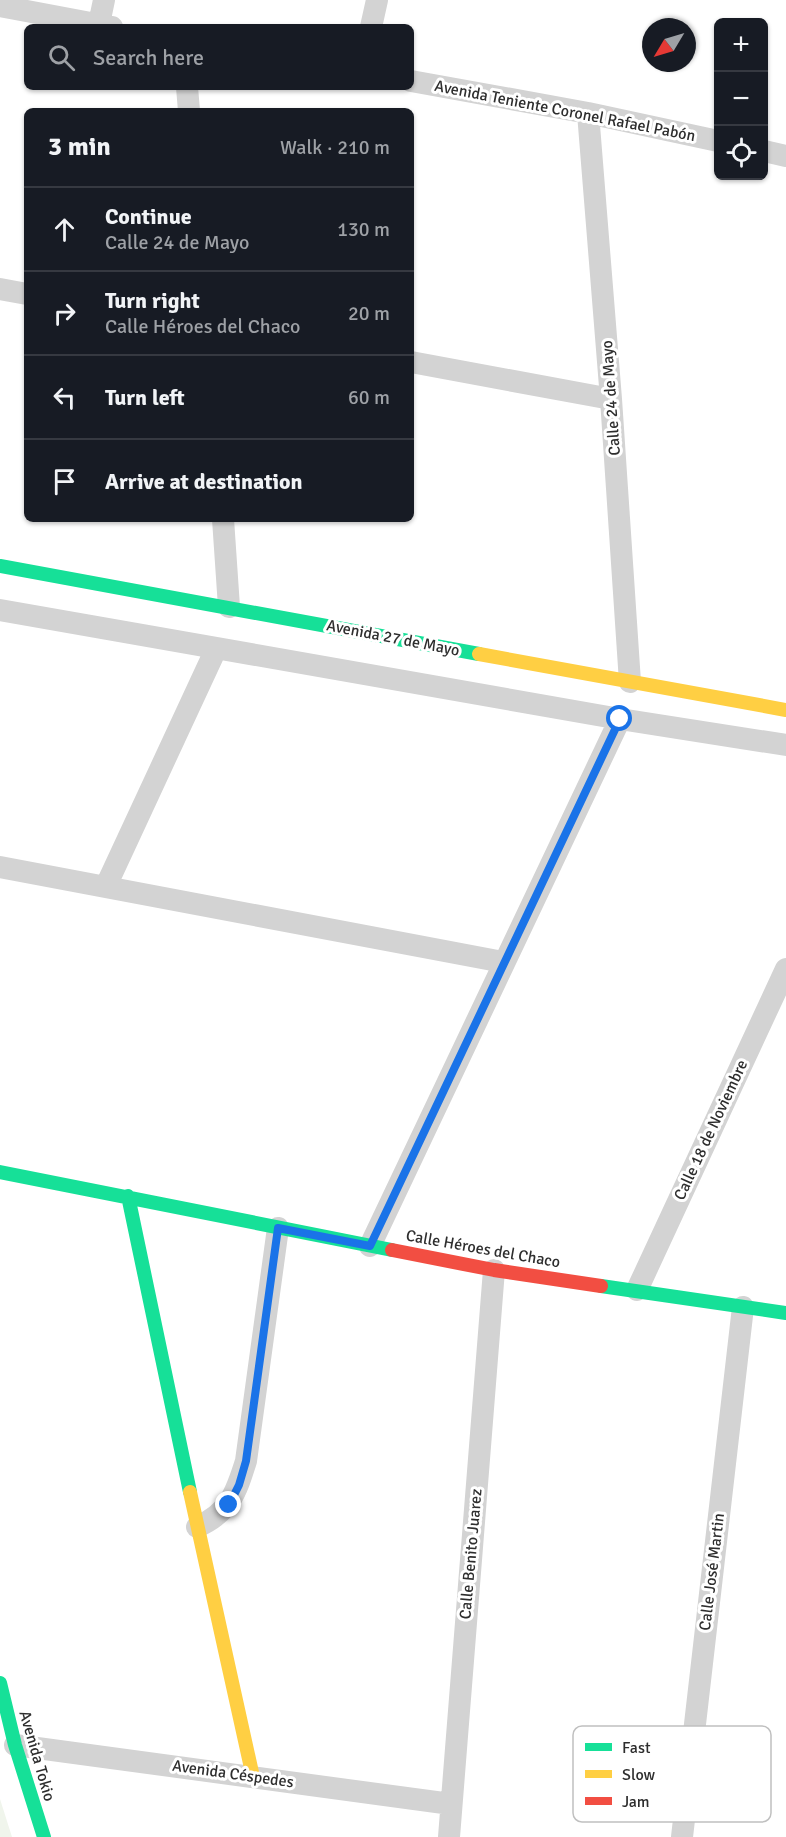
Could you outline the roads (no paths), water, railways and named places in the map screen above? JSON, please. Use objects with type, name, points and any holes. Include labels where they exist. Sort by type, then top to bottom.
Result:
[{"type":"street","points":[[104,0],[106,24]]},
{"type":"street","points":[[372,24],[376,0]]},
{"type":"street","points":[[0,6],[95,24]]},
{"type":"street","name":"Avenida Teniente Coronel Rafael Pabón","points":[[414,82],[588,113],[714,140]]},
{"type":"street","points":[[187,90],[189,108]]},
{"type":"street","name":"Calle 24 de Mayo","points":[[588,113],[611,399],[630,682]]},
{"type":"street","points":[[768,152],[786,156]]},
{"type":"street","points":[[0,289],[24,293]]},
{"type":"street","points":[[414,363],[611,399]]},
{"type":"street","points":[[223,522],[229,607]]},
{"type":"street","name":"Avenida 27 de Mayo","points":[[0,566],[786,710]]},
{"type":"street","points":[[0,610],[620,719],[786,745]]},
{"type":"street","points":[[106,886],[216,649]]},
{"type":"street","points":[[370,1246],[620,719]]},
{"type":"street","points":[[0,867],[503,962]]},
{"type":"street","name":"Calle 18 de Noviembre","points":[[637,1290],[786,969]]},
{"type":"street","name":"Calle Héroes del Chaco","points":[[0,1172],[494,1270],[786,1313]]},
{"type":"street","points":[[128,1196],[197,1527],[253,1777]]},
{"type":"street","points":[[197,1527],[213,1519],[229,1505],[239,1485],[246,1461],[278,1228]]},
{"type":"street","name":"Calle Benito Juarez","points":[[449,1837],[494,1270]]},
{"type":"street","name":"Calle José Martin","points":[[695,1726],[743,1307]]},
{"type":"street","name":"Avenida Tokio","points":[[0,1683],[15,1744],[44,1837]]},
{"type":"street","name":"Avenida Céspedes","points":[[15,1744],[451,1804]]},
{"type":"street","name":"Calle José Martin","points":[[682,1837],[684,1822]]}]
